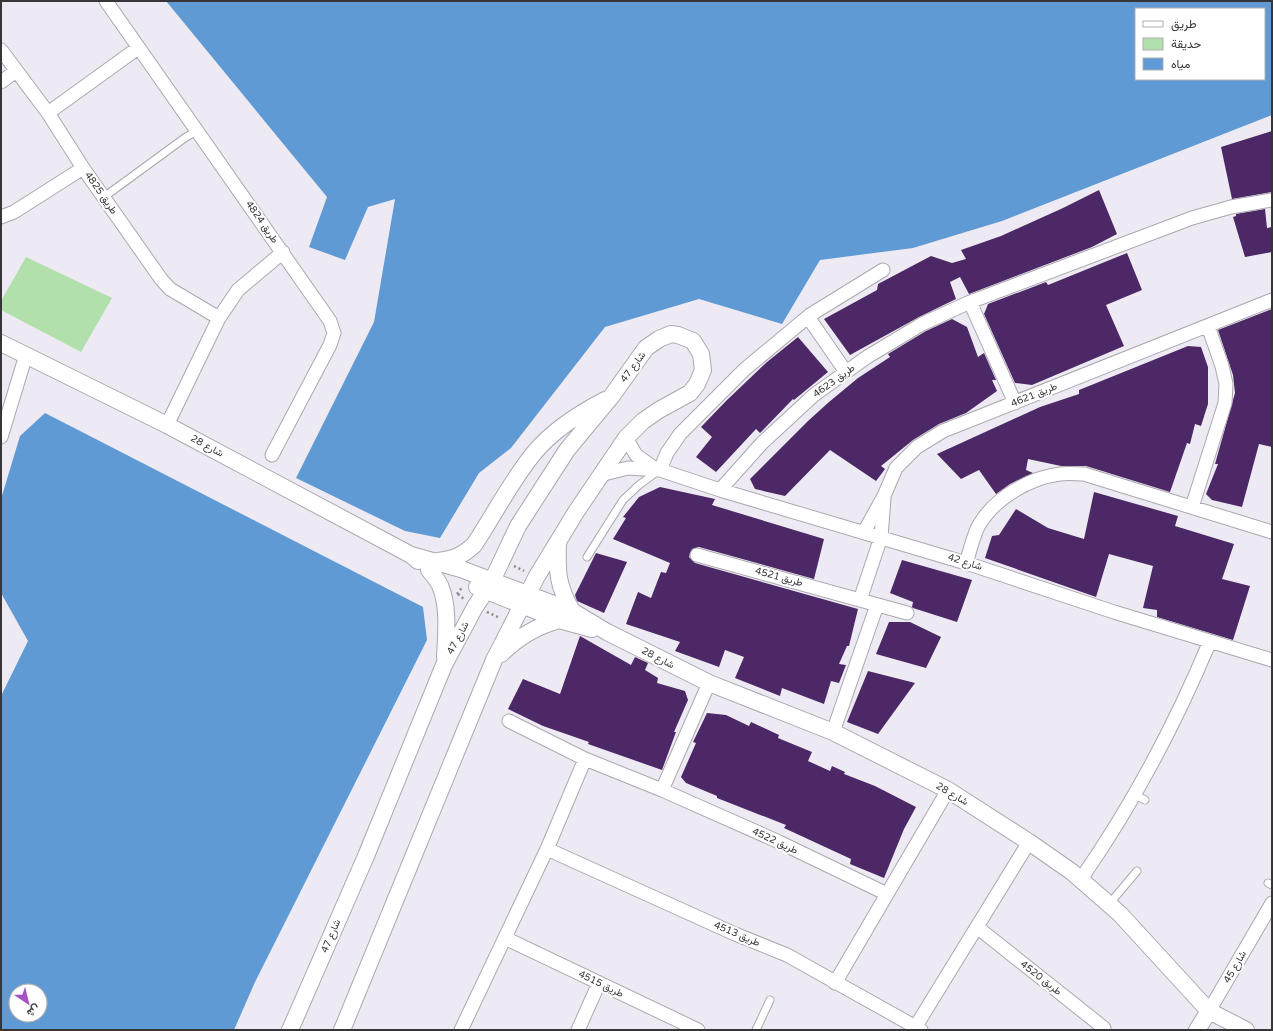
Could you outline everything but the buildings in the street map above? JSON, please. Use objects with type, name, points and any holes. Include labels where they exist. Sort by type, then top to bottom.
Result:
[{"type":"street","name":"طريق 4824","points":[[106,1],[330,321],[334,333],[330,345],[272,455]]},
{"type":"street","points":[[48,113],[138,48]]},
{"type":"street","name":"طريق 4825","points":[[1,50],[48,113],[83,168],[161,279],[170,289],[219,318]]},
{"type":"street","points":[[1,82],[16,71]]},
{"type":"street","points":[[1,217],[14,212],[83,168]]},
{"type":"street","points":[[1015,404],[970,302],[1192,218],[1231,207],[1272,200]]},
{"type":"street","points":[[167,425],[219,318],[238,290],[283,252]]},
{"type":"street","points":[[658,470],[680,434],[745,369],[808,317],[883,270]]},
{"type":"street","name":"طريق 4621","points":[[864,532],[884,496],[896,468],[917,447],[943,431],[1015,404],[1272,300]]},
{"type":"street","name":"طريق 4623","points":[[720,490],[787,418],[814,395],[846,372],[922,324],[970,302]]},
{"type":"street","points":[[808,317],[846,372]]},
{"type":"street","points":[[1192,507],[1225,403],[1226,384],[1222,366],[1208,326]]},
{"type":"street","name":"شارع 47","points":[[290,1030],[366,856],[444,665],[475,607],[489,586],[518,526],[567,450],[611,396],[642,353],[659,339],[672,334],[692,341],[702,354],[703,370],[697,384],[690,393],[643,421],[626,438],[600,475],[524,599],[494,660],[342,1030]]},
{"type":"street","name":"شارع 28","points":[[1,343],[167,425],[432,565],[566,615],[607,632],[709,683],[832,732],[948,790],[1029,842],[1081,879],[1110,903],[1209,1011],[1246,1030]]},
{"type":"street","points":[[1,437],[3,421],[26,355]]},
{"type":"street","points":[[444,665],[446,636],[445,603],[441,586],[432,565],[454,559],[465,553],[474,545],[516,478],[534,453],[557,430],[583,411],[611,396]]},
{"type":"street","name":"شارع 42","points":[[626,438],[636,456],[658,470]]},
{"type":"street","name":"شارع 42","points":[[600,475],[628,468],[658,470],[720,490],[966,563],[1272,660]]},
{"type":"street","points":[[966,563],[979,525],[994,506],[1014,491],[1036,480],[1060,474],[1084,474],[1272,532]]},
{"type":"street","name":"طريق 4621","points":[[881,537],[884,496]]},
{"type":"street","points":[[860,600],[881,537]]},
{"type":"street","points":[[494,660],[520,637],[566,615],[557,575],[558,542]]},
{"type":"street","name":"طريق 4521","points":[[697,555],[906,613]]},
{"type":"street","points":[[832,732],[877,605]]},
{"type":"street","points":[[1081,879],[1140,797],[1210,641]]},
{"type":"street","points":[[662,790],[709,683]]},
{"type":"street","name":"طريق 4522","points":[[509,721],[585,759],[662,790],[777,841],[887,894]]},
{"type":"street","points":[[461,1030],[547,849],[585,759]]},
{"type":"street","points":[[835,982],[948,790]]},
{"type":"street","points":[[918,1028],[1029,842]]},
{"type":"street","name":"طريق 4513","points":[[547,849],[787,955],[918,1028]]},
{"type":"street","name":"شارع 45","points":[[1197,1030],[1272,903]]},
{"type":"street","name":"طريق 4520","points":[[977,927],[1104,1028],[1104,1030]]},
{"type":"street","name":"طريق 4515","points":[[505,938],[690,1028]]},
{"type":"street","points":[[578,1030],[599,983]]},
{"type":"lane","points":[[104,197],[186,137],[197,131]]},
{"type":"lane","points":[[588,557],[623,500],[658,470]]},
{"type":"lane","points":[[1110,903],[1137,871]]},
{"type":"lane","points":[[756,1030],[770,1000]]},
{"type":"path","points":[[458,594],[475,607],[513,623]]},
{"type":"green space","points":[[26,257],[112,298],[81,352],[1,310],[1,301]]},
{"type":"water","points":[[166,1],[1272,1],[1272,115],[1002,221],[913,248],[820,260],[782,324],[699,299],[605,327],[511,448],[479,473],[440,538],[405,531],[296,478],[374,322],[395,199],[368,207],[345,260],[309,247],[327,197]]},
{"type":"water","points":[[45,413],[423,607],[427,640],[255,982],[234,1030],[1,1030],[1,696],[28,641],[1,593],[1,499],[20,436]]}]
